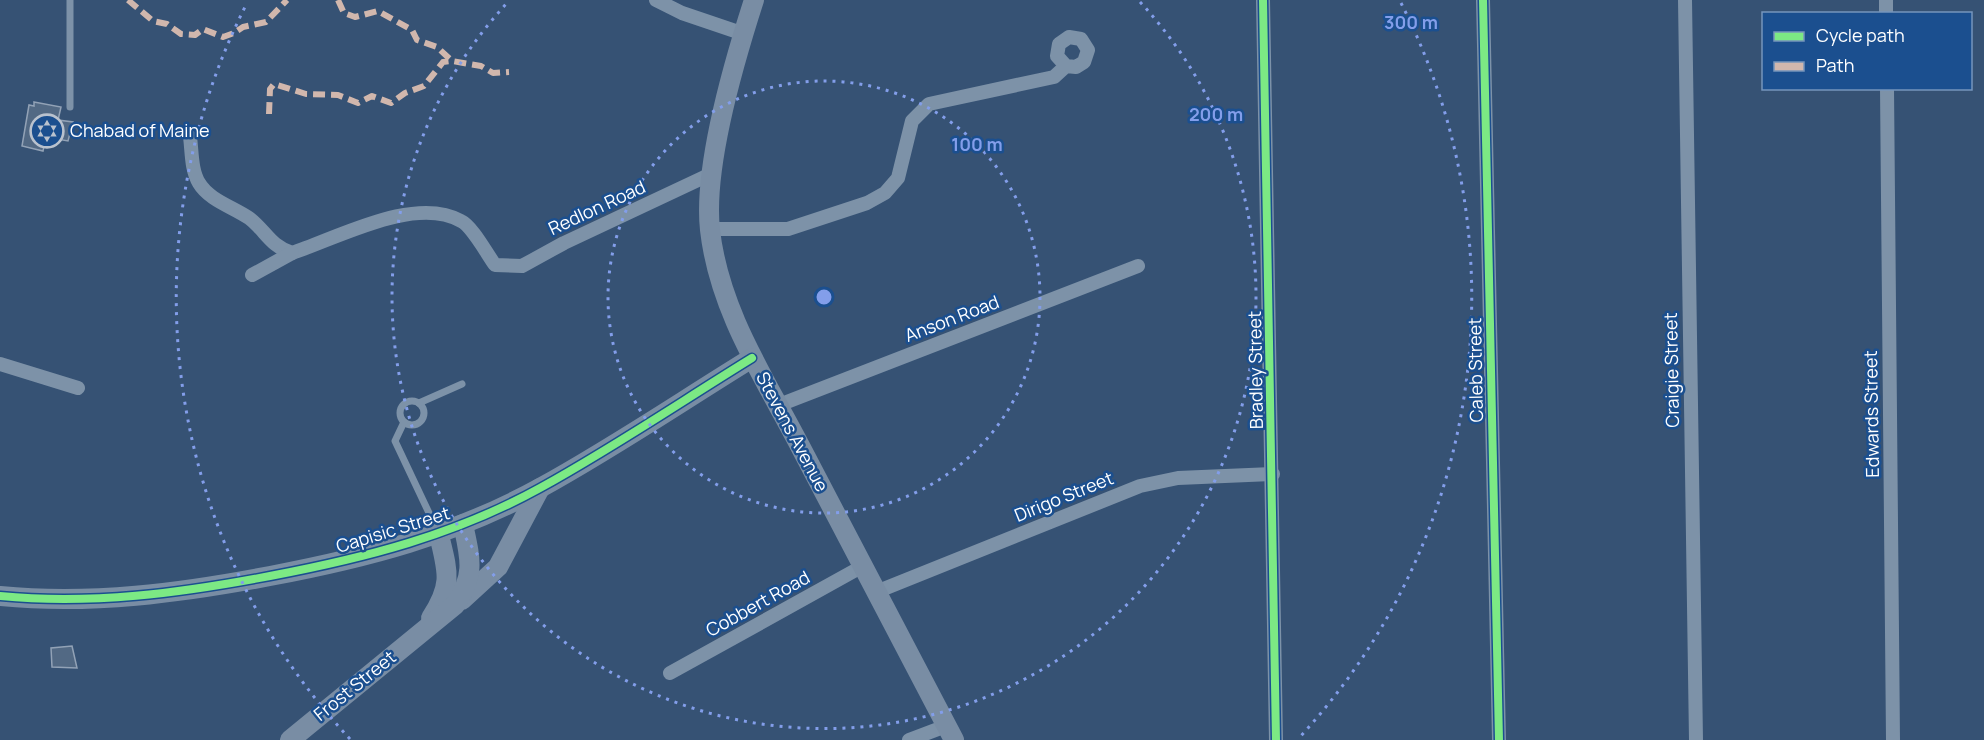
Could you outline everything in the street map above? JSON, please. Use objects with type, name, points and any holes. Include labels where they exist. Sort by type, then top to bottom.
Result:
[{"type":"street","points":[[656,0],[682,13],[744,34]]},
{"type":"street","name":"Stevens Avenue","points":[[754,0],[729,86],[713,173],[710,229],[718,275],[752,358],[779,405],[950,733]]},
{"type":"street","name":"Bradley Street","points":[[1263,0],[1276,740]]},
{"type":"street","name":"Caleb Street","points":[[1483,0],[1499,740]]},
{"type":"street","name":"Craigie Street","points":[[1685,0],[1696,740]]},
{"type":"street","points":[[710,229],[788,229],[867,203],[885,193],[898,178],[912,121],[929,104],[1051,78],[1066,66]]},
{"type":"street","name":"Edwards Street","points":[[1887,90],[1893,740]]},
{"type":"street","points":[[190,137],[195,174],[199,184],[209,194],[256,225],[278,249],[292,253]]},
{"type":"street","name":"Redlon Road","points":[[292,253],[410,213],[436,211],[463,221],[495,265],[522,266],[564,243],[713,173]]},
{"type":"street","points":[[252,275],[292,253]]},
{"type":"street","name":"Anson Road","points":[[779,405],[1138,266]]},
{"type":"street","name":"Capisic Street","points":[[0,596],[94,599],[196,590],[350,560],[439,535],[540,488],[752,358]]},
{"type":"street","points":[[0,364],[78,388]]},
{"type":"street","name":"Dirigo Street","points":[[876,592],[1140,486],[1178,478],[1273,474]]},
{"type":"street","name":"Frost Street","points":[[290,740],[498,567],[540,488]]},
{"type":"street","name":"Frost Street","points":[[455,605],[465,590],[470,576],[464,524]]},
{"type":"street","name":"Frost Street","points":[[421,633],[446,593],[447,568],[439,535]]},
{"type":"street","name":"Cobbert Road","points":[[670,673],[863,566]]},
{"type":"street","points":[[909,740],[950,733]]},
{"type":"lane","points":[[70,0],[70,107]]},
{"type":"lane","points":[[419,403],[462,384]]},
{"type":"lane","points":[[411,401],[419,403],[424,409],[422,421],[411,425],[404,422],[400,415],[404,405],[411,401]]},
{"type":"lane","points":[[404,422],[395,441],[439,535]]},
{"type":"building","name":"Chabad of Maine","points":[[34,102],[61,107],[58,120],[73,122],[68,141],[46,137],[43,151],[22,146],[29,105],[34,106]]},
{"type":"building","points":[[72,646],[77,668],[52,667],[51,648]]},
{"type":"marked path","points":[[128,0],[153,21],[167,24],[181,34],[195,35],[203,29],[223,37],[243,27],[266,22],[287,0]]},
{"type":"marked path","points":[[338,0],[344,13],[355,17],[378,11],[412,30],[417,40],[437,47],[452,61],[481,66],[493,73],[509,72]]},
{"type":"marked path","points":[[269,114],[270,89],[274,84],[306,94],[338,95],[358,103],[372,96],[391,103],[405,93],[424,86],[443,62],[452,61]]},
{"type":"cycle path","points":[[1263,0],[1276,740]]},
{"type":"cycle path","points":[[1483,0],[1499,740]]},
{"type":"cycle path","points":[[0,596],[68,599],[169,592],[305,569],[409,543],[475,519],[540,488],[621,441],[752,358]]},
{"type":"place","name":"Chabad of Maine","points":[[47,131]]}]
